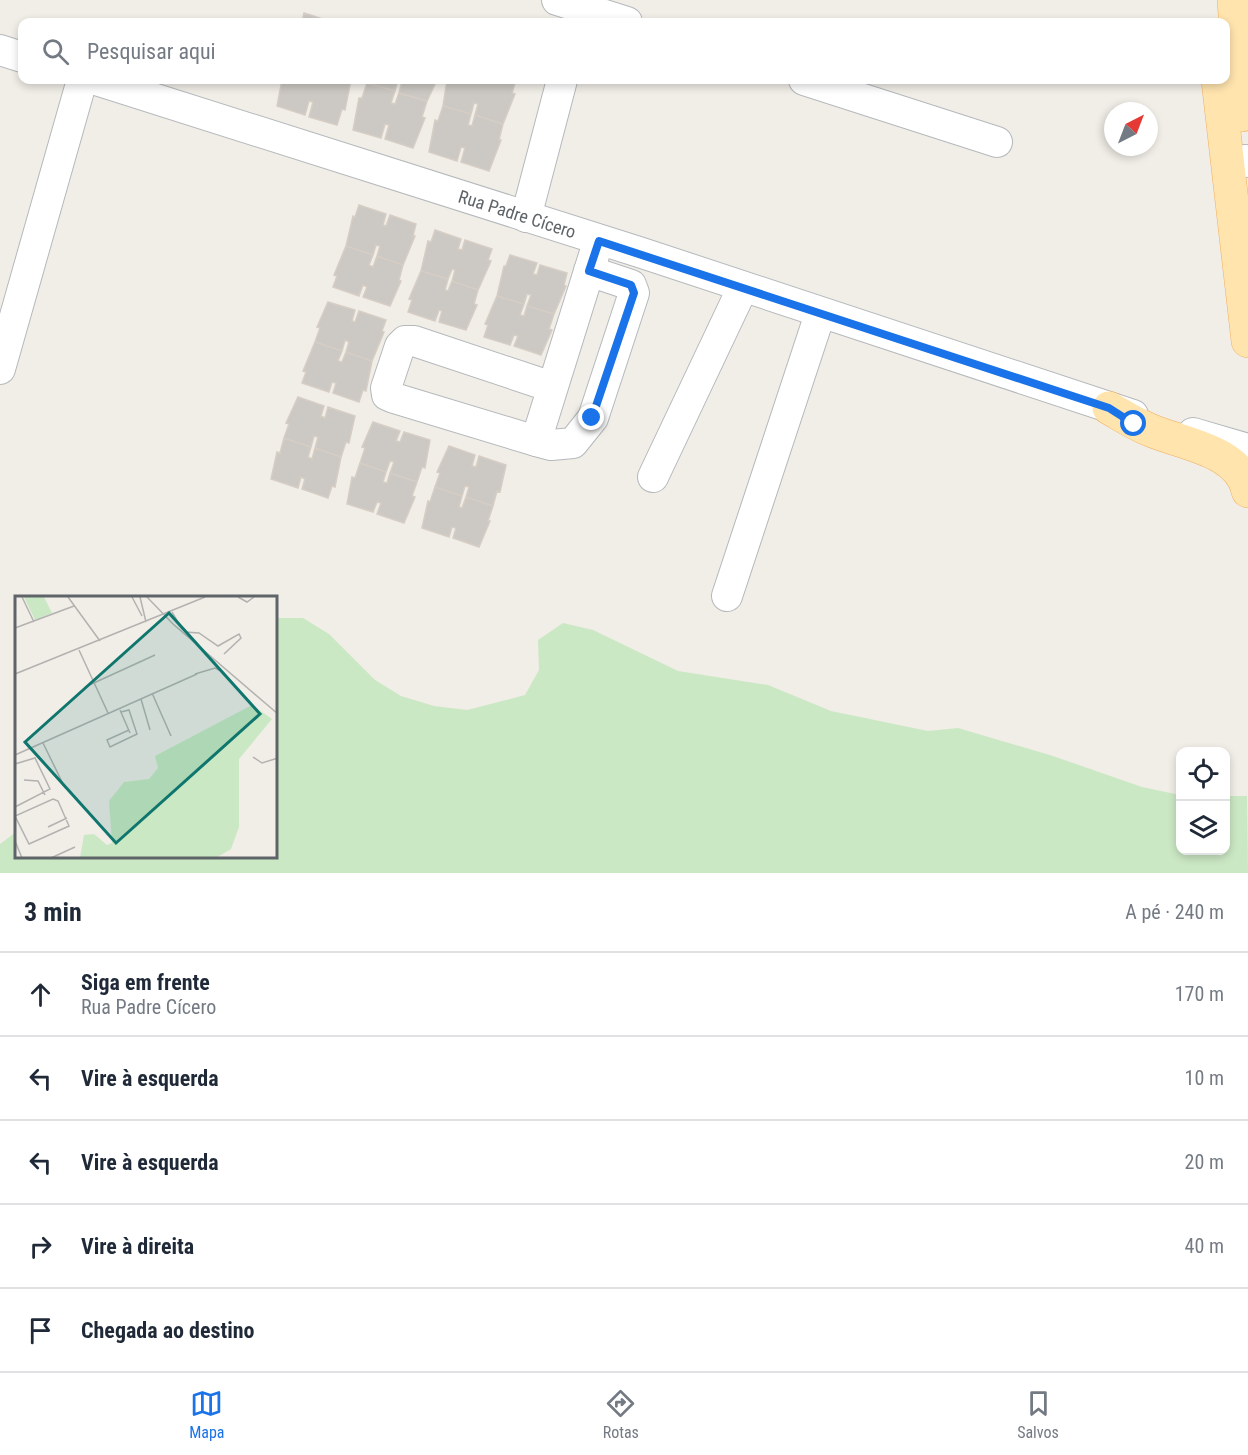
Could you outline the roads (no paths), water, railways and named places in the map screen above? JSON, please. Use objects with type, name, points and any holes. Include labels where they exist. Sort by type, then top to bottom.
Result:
[{"type":"main road","points":[[1213,0],[1214,18]]},
{"type":"main road","points":[[1234,0],[1246,154]]},
{"type":"main road","points":[[1218,84],[1248,341]]},
{"type":"main road","points":[[1109,408],[1134,424],[1205,450],[1228,463],[1240,471],[1248,491]]},
{"type":"street","points":[[1234,0],[1248,5]]},
{"type":"street","points":[[575,8],[612,18]]},
{"type":"street","points":[[0,50],[18,56]]},
{"type":"street","points":[[0,369],[81,84]]},
{"type":"street","name":"Rua Padre Cícero","points":[[109,84],[743,287],[1109,408],[1248,449]]},
{"type":"street","points":[[526,217],[561,84]]},
{"type":"street","points":[[817,84],[998,142]]},
{"type":"street","points":[[536,441],[599,241]]},
{"type":"street","points":[[552,387],[414,341],[405,341],[400,346],[386,388],[387,394],[394,398],[536,441],[563,446],[573,443],[585,431],[592,418],[634,293],[631,285],[589,271]]},
{"type":"street","points":[[653,477],[743,287]]},
{"type":"street","points":[[727,596],[820,314]]}]
